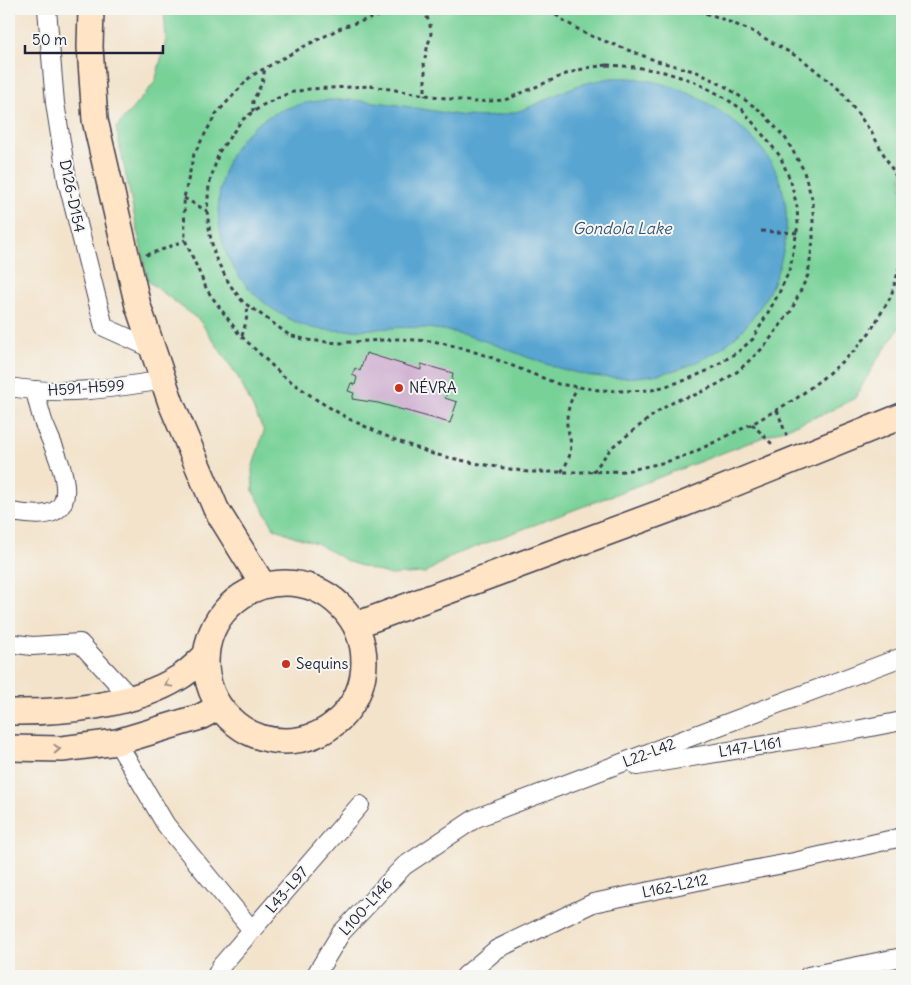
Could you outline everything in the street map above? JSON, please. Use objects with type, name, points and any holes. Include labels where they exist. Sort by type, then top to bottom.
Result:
[{"type":"street","name":"D126-D154","points":[[47,9],[55,103],[67,180],[104,327],[153,349]]},
{"type":"street","points":[[92,9],[90,47],[95,120],[138,306],[172,403],[216,509],[264,585]]},
{"type":"street","name":"H591-H599","points":[[9,387],[47,392],[85,391],[164,380]]},
{"type":"street","points":[[9,512],[50,513],[57,510],[64,499],[66,491],[64,475],[42,419],[35,390]]},
{"type":"street","points":[[356,625],[670,509],[902,416]]},
{"type":"street","points":[[291,582],[317,588],[340,604],[356,625],[364,646],[365,668],[360,690],[350,709],[334,725],[316,736],[294,741],[272,741],[252,735],[233,723],[219,707],[212,694],[207,681],[205,667],[207,645],[214,625],[227,607],[244,594],[264,585],[291,582]]},
{"type":"street","points":[[9,643],[32,646],[80,643],[131,698]]},
{"type":"street","points":[[9,712],[64,711],[131,698],[161,688],[182,676],[206,654]]},
{"type":"street","name":"L22-L42","points":[[404,866],[476,818],[902,657]]},
{"type":"street","points":[[9,748],[62,749],[118,742],[200,717],[219,707]]},
{"type":"street","name":"L147-L161","points":[[598,772],[846,732],[902,721]]},
{"type":"street","points":[[118,742],[166,825],[252,930]]},
{"type":"street","name":"L43-L97","points":[[216,976],[221,966],[360,805]]},
{"type":"street","name":"L162-L212","points":[[465,976],[497,949],[593,903],[794,862],[902,836]]},
{"type":"street","name":"L100-L146","points":[[315,976],[341,933],[404,866]]},
{"type":"street","points":[[808,976],[902,957]]},
{"type":"path","points":[[404,9],[344,26],[251,76],[216,114],[194,154],[184,198],[185,240],[207,290],[242,336],[282,375],[317,400],[349,419],[395,440],[433,454],[528,472],[626,470],[666,462],[690,454],[777,410],[797,398],[854,351],[870,332],[891,296],[902,252]]},
{"type":"path","points":[[424,9],[430,24],[431,33],[424,63],[425,96]]},
{"type":"path","points":[[550,9],[561,19],[586,34],[657,61],[697,72],[728,88],[762,112],[786,139],[803,169],[813,202],[814,240],[808,275],[791,311],[764,347],[738,372],[694,395],[677,400],[652,416],[612,447],[593,472]]},
{"type":"path","points":[[690,9],[712,15],[752,31],[803,60],[841,92],[872,133],[902,187]]},
{"type":"path","points":[[607,65],[636,67],[664,72],[693,81],[742,109],[780,156],[791,182],[798,225],[790,269],[753,339],[739,351],[709,370],[686,380],[652,390],[623,392],[577,388],[558,384],[490,357],[433,341],[397,339],[338,343],[307,340],[289,335],[243,302],[230,285],[215,257],[210,235],[207,211],[209,185],[219,152],[242,120],[253,112],[263,105],[289,93],[309,90],[371,86],[425,96],[474,102],[505,100],[566,74],[586,68],[607,65]]},
{"type":"path","points":[[253,112],[253,101],[262,83],[265,68]]},
{"type":"path","points":[[184,198],[207,211]]},
{"type":"path","points":[[761,231],[797,233]]},
{"type":"path","points":[[127,260],[164,249],[185,240]]},
{"type":"path","points":[[242,336],[248,306]]},
{"type":"path","points":[[560,472],[571,452],[567,420],[572,398],[577,388]]},
{"type":"path","points":[[777,410],[793,460]]},
{"type":"path","points":[[752,424],[793,460]]},
{"type":"green space","points":[[164,9],[902,9],[902,326],[875,363],[855,398],[826,413],[454,555],[425,573],[390,575],[349,562],[316,543],[274,528],[253,491],[252,469],[264,431],[238,377],[200,321],[148,281],[116,128],[155,82],[166,40]]},
{"type":"water","name":"Gondola Lake","points":[[611,78],[630,78],[667,85],[702,100],[734,121],[748,134],[771,162],[780,182],[785,202],[785,244],[772,284],[763,303],[751,320],[728,343],[709,356],[665,373],[623,378],[602,377],[554,367],[479,339],[441,330],[406,327],[342,330],[312,328],[285,317],[272,309],[249,289],[230,262],[220,232],[219,201],[221,185],[231,155],[239,142],[249,131],[267,117],[287,108],[331,100],[377,102],[462,115],[491,116],[520,111],[574,87]]},
{"type":"building","name":"NÉVRA","points":[[366,353],[421,370],[421,364],[453,373],[445,398],[457,402],[450,423],[378,403],[352,399],[354,393],[348,391],[351,383],[355,385],[357,377],[352,375],[355,368],[360,371]]},
{"type":"place","name":"NÉVRA","points":[[399,388]]},
{"type":"place","name":"Sequins","points":[[286,664]]}]
